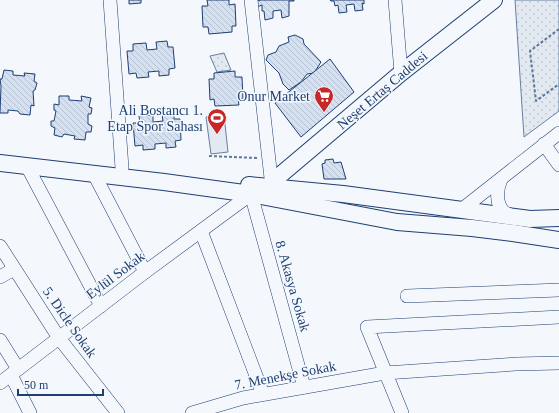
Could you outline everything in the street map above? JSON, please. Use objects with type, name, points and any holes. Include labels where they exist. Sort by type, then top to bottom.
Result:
[{"type":"main road","name":"Neşet Ertaş Caddesi","points":[[272,185],[402,73],[494,0]]},
{"type":"main road","points":[[0,152],[122,168],[138,173],[192,177],[253,186],[272,185],[530,219],[559,218]]},
{"type":"main road","points":[[0,163],[251,194],[397,222],[472,228],[559,240]]},
{"type":"main road","points":[[518,234],[531,232],[559,233]]},
{"type":"street","points":[[110,0],[122,168]]},
{"type":"street","points":[[251,0],[272,185]]},
{"type":"street","points":[[395,0],[402,73]]},
{"type":"street","points":[[461,210],[559,133]]},
{"type":"street","points":[[544,144],[559,165]]},
{"type":"street","points":[[27,166],[101,306]]},
{"type":"street","points":[[94,174],[145,272]]},
{"type":"street","points":[[500,179],[497,188],[497,200],[504,212],[513,217]]},
{"type":"street","name":"Eylül Sokak","points":[[0,383],[145,272],[251,194]]},
{"type":"street","name":"8. Akasya Sokak","points":[[251,194],[304,387]]},
{"type":"street","points":[[201,231],[263,394]]},
{"type":"street","name":"5. Dicle Sokak","points":[[0,246],[59,338],[118,413]]},
{"type":"street","points":[[0,277],[14,269]]},
{"type":"street","points":[[407,296],[559,290]]},
{"type":"street","points":[[402,413],[367,327],[559,318]]},
{"type":"street","points":[[0,340],[30,413]]},
{"type":"street","name":"7. Menekşe Sokak","points":[[192,413],[243,398],[385,373],[516,364],[559,363]]},
{"type":"path","points":[[559,29],[530,51],[536,101],[559,84]]},
{"type":"path","points":[[209,156],[269,159]]},
{"type":"shaded area","points":[[515,0],[559,0],[559,111],[524,137]]},
{"type":"shaded area","points":[[224,53],[231,70],[217,72],[210,56]]},
{"type":"shaded area","name":"Ali Bostancı 1. Etap Spor Sahası","points":[[224,115],[228,152],[211,154],[206,117]]},
{"type":"building","points":[[129,0],[141,0],[141,3],[129,4]]},
{"type":"building","points":[[207,0],[229,0],[229,5],[235,4],[236,26],[232,26],[232,32],[209,34],[208,27],[203,27],[202,6],[208,6]]},
{"type":"building","points":[[261,0],[294,1],[289,1],[289,16],[282,18],[281,10],[273,11],[273,18],[265,20],[262,5],[257,7],[257,1]]},
{"type":"building","points":[[330,0],[364,0],[364,4],[362,3],[363,10],[355,11],[354,4],[346,5],[347,12],[339,13],[338,5],[335,6],[334,1]]},
{"type":"building","points":[[295,35],[303,39],[304,44],[321,62],[314,73],[307,74],[301,82],[289,90],[283,84],[279,73],[266,60],[268,55],[276,52],[279,46],[289,42],[288,37]]},
{"type":"building","points":[[167,41],[168,47],[173,47],[175,68],[169,69],[169,75],[159,76],[159,71],[148,72],[149,77],[137,78],[136,73],[129,74],[127,51],[133,51],[133,44],[146,43],[147,50],[157,49],[156,42]]},
{"type":"building","points":[[330,59],[354,92],[301,137],[275,103]]},
{"type":"building","points":[[4,70],[13,71],[13,75],[25,76],[24,73],[35,74],[34,81],[37,83],[35,90],[33,91],[34,106],[31,105],[30,115],[20,114],[18,111],[8,110],[8,113],[0,113],[0,79],[2,79]]},
{"type":"building","points":[[235,71],[235,77],[242,77],[243,99],[238,99],[239,105],[215,106],[214,99],[210,100],[209,79],[214,79],[214,73]]},
{"type":"building","points":[[59,96],[69,96],[69,100],[82,101],[81,96],[91,98],[89,107],[92,108],[91,114],[88,114],[88,124],[92,126],[91,132],[86,132],[85,140],[74,139],[75,136],[64,134],[62,137],[54,135],[55,128],[51,126],[51,121],[54,121],[56,111],[54,110],[54,104],[59,105]]},
{"type":"building","points":[[174,113],[174,119],[180,119],[181,140],[175,141],[176,147],[166,148],[166,143],[155,144],[155,149],[143,150],[143,145],[135,146],[133,123],[140,123],[139,116],[153,115],[153,122],[163,121],[162,114]]},
{"type":"building","points":[[333,159],[334,163],[341,162],[346,179],[324,179],[322,164],[325,163],[325,160]]},
{"type":"place","name":"Onur Market","points":[[324,113]]},
{"type":"place","name":"Ali Bostancı 1. Etap Spor Sahası","points":[[217,135]]}]
